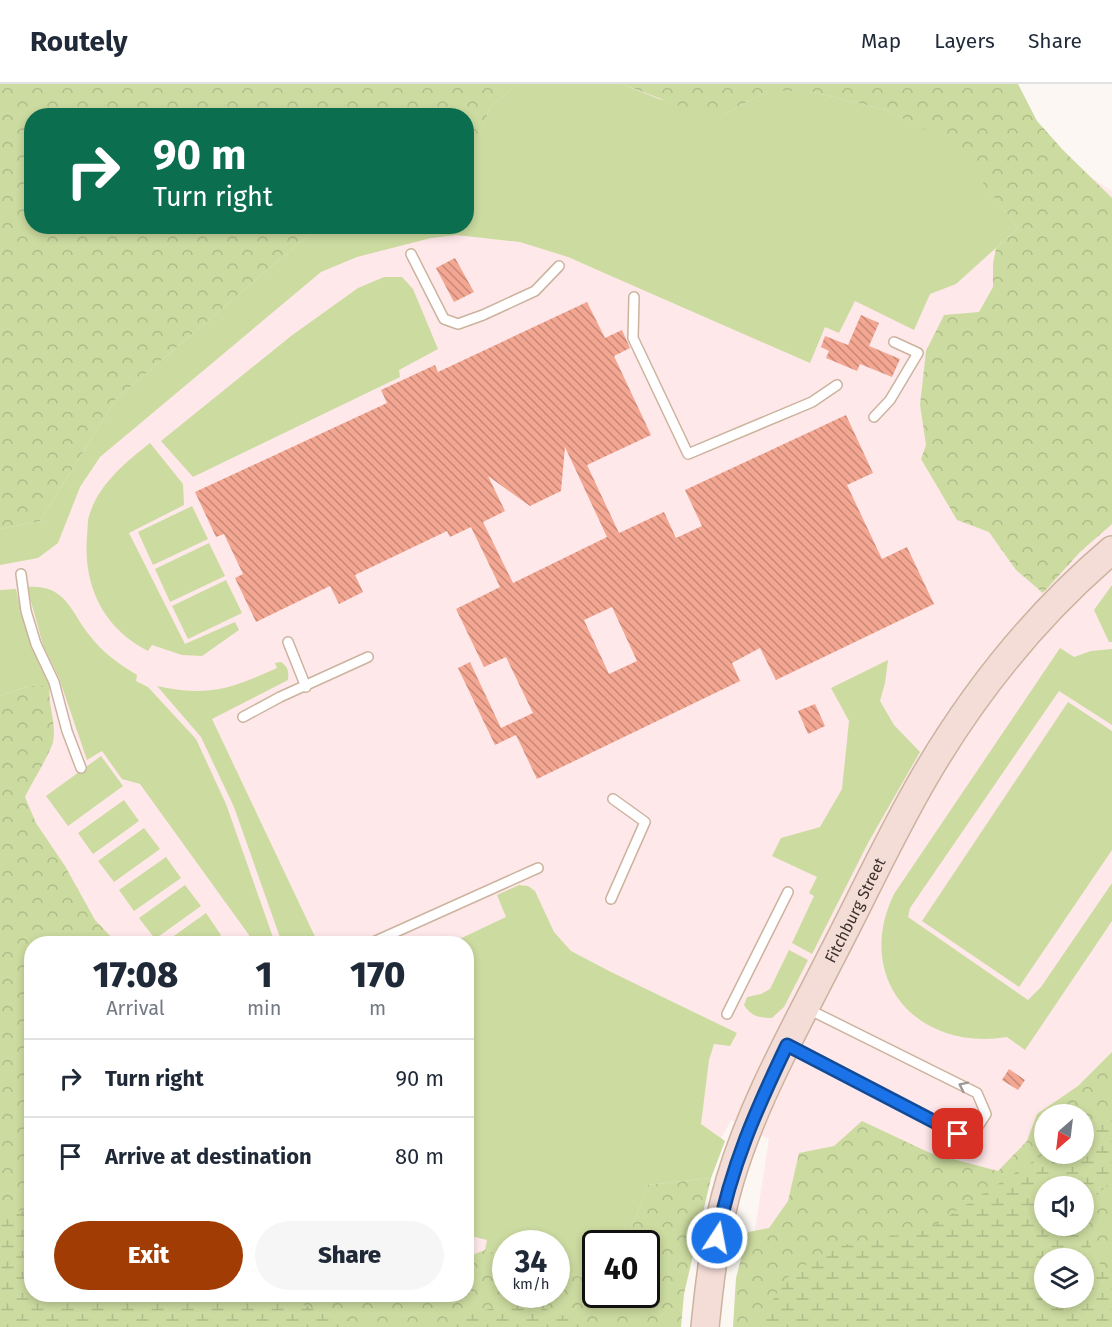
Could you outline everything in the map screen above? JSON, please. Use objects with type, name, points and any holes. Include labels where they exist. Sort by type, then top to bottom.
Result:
[{"type":"street","name":"Fitchburg Street","points":[[705,1327],[717,1238],[730,1181],[749,1127],[787,1045],[910,803],[961,720],[984,688],[1037,622],[1075,583],[1112,550]]},
{"type":"lane","points":[[411,254],[444,319],[458,324],[535,291],[559,266]]},
{"type":"lane","points":[[634,297],[633,338],[688,454],[812,402],[837,385]]},
{"type":"lane","points":[[874,417],[890,400],[918,353],[894,342]]},
{"type":"lane","points":[[21,574],[26,610],[36,644],[54,682],[81,768]]},
{"type":"lane","points":[[288,642],[306,687]]},
{"type":"lane","points":[[243,717],[280,697],[368,657]]},
{"type":"lane","points":[[610,899],[645,822],[613,799]]},
{"type":"lane","points":[[387,936],[538,868]]},
{"type":"lane","points":[[727,1014],[788,892]]},
{"type":"lane","points":[[787,1045],[958,1134],[975,1131],[986,1114],[977,1093],[806,1008]]},
{"type":"shaded area","points":[[0,84],[946,84],[1112,191],[1112,1327],[740,1327],[769,1139],[731,1120],[691,1195],[660,1263],[660,1230],[582,1230],[582,1284],[570,1281],[570,1230],[492,1230],[492,1261],[474,1256],[474,936],[24,936],[24,1003],[0,1180]]},
{"type":"green space","points":[[0,84],[517,84],[490,107],[474,147],[474,108],[24,108],[24,234],[310,234],[116,399],[40,521],[0,529]]},
{"type":"green space","points":[[517,84],[622,84],[659,99],[725,114],[767,91],[809,91],[886,110],[952,142],[1018,228],[956,284],[930,294],[914,330],[855,301],[839,333],[825,327],[810,363],[568,257],[520,242],[456,235],[431,238],[357,257],[321,272],[100,457],[80,487],[58,543],[38,558],[0,565],[0,529],[40,521],[116,399],[310,234],[474,234],[474,146],[490,107]]},
{"type":"green space","points":[[622,84],[1018,84],[1037,121],[1112,198],[1112,524],[1080,552],[1043,593],[1016,570],[989,532],[957,520],[921,459],[926,445],[920,405],[926,351],[944,315],[979,312],[993,287],[996,248],[1018,228],[952,143],[886,110],[809,91],[767,91],[725,114],[711,118]]},
{"type":"green space","points":[[384,277],[402,277],[413,289],[438,349],[399,370],[400,377],[193,477],[161,441],[291,336],[358,288]]},
{"type":"green space","points":[[150,443],[183,484],[184,505],[129,533],[185,644],[235,622],[239,630],[202,656],[182,655],[152,645],[148,651],[132,642],[108,618],[99,604],[89,572],[88,522],[94,502],[115,474]]},
{"type":"green space","points":[[192,506],[208,539],[153,565],[138,532]]},
{"type":"green space","points":[[209,543],[225,576],[170,602],[155,569]]},
{"type":"green space","points":[[226,580],[242,613],[188,639],[172,606]]},
{"type":"green space","points":[[1112,585],[1112,642],[1109,642],[1094,610]]},
{"type":"green space","points":[[27,587],[50,590],[66,601],[100,648],[137,675],[136,681],[148,687],[196,739],[226,804],[273,936],[249,936],[140,784],[122,779],[102,751],[87,760],[59,678],[43,645]]},
{"type":"green space","points":[[16,589],[29,639],[50,686],[29,686],[0,696],[0,590]]},
{"type":"green space","points":[[1060,648],[1074,657],[1091,651],[1112,649],[1112,725],[1059,691],[910,908],[908,917],[1028,1000],[1041,987],[1112,883],[1112,921],[1025,1050],[1007,1037],[975,1039],[946,1033],[921,1021],[902,1003],[888,981],[882,954],[883,925],[894,894]]},
{"type":"green space","points":[[888,660],[880,701],[894,725],[920,752],[868,843],[812,954],[792,943],[814,896],[809,893],[817,877],[772,856],[781,838],[820,827],[842,789],[849,721],[831,688]]},
{"type":"green space","points":[[281,662],[285,666],[288,670],[288,680],[212,719],[315,936],[280,936],[234,807],[201,737],[157,686],[191,691],[219,689],[277,668],[275,663]]},
{"type":"green space","points":[[29,686],[50,686],[54,735],[48,754],[25,797],[36,823],[65,866],[95,920],[110,936],[24,936],[24,1302],[474,1302],[474,1254],[485,1250],[492,1252],[492,1308],[570,1308],[570,1274],[582,1277],[582,1308],[660,1308],[660,1230],[631,1230],[648,1185],[711,1178],[684,1294],[681,1327],[0,1327],[0,696]]},
{"type":"green space","points":[[1068,702],[1112,731],[1112,850],[1019,987],[922,921]]},
{"type":"green space","points":[[101,756],[123,786],[68,826],[46,796]]},
{"type":"green space","points":[[124,800],[139,821],[93,854],[78,833]]},
{"type":"green space","points":[[144,828],[160,849],[114,882],[98,861]]},
{"type":"green space","points":[[166,857],[181,878],[134,911],[119,890]]},
{"type":"green space","points":[[185,885],[201,906],[159,936],[153,936],[139,918]]},
{"type":"green space","points":[[519,885],[528,886],[535,891],[554,932],[571,951],[737,1033],[730,1046],[714,1044],[709,1060],[701,1124],[725,1141],[711,1178],[648,1185],[631,1230],[582,1230],[582,1277],[570,1274],[570,1230],[492,1230],[492,1252],[485,1250],[487,1240],[474,1237],[474,936],[466,936],[506,917],[497,895]]},
{"type":"green space","points":[[206,913],[221,935],[220,936],[174,936]]},
{"type":"green space","points":[[789,950],[808,960],[784,1007],[772,1018],[753,1014],[744,1005],[747,997],[770,989]]},
{"type":"green space","points":[[1112,1052],[1112,1327],[733,1327],[736,1278],[748,1232],[769,1228],[788,1201],[799,1153],[834,1146],[862,1121],[930,1153],[998,1171],[1027,1141],[1034,1122],[1034,1164],[1094,1164],[1094,1104],[1052,1104],[1078,1086]]},
{"type":"green space","points":[[1112,1112],[1112,1180],[1094,1199],[1094,1176],[1034,1176],[1034,1236],[1088,1236],[1091,1248],[1034,1248],[1034,1308],[1094,1308],[1094,1254],[1106,1275],[1112,1276],[1112,1327],[762,1327],[765,1314],[785,1279],[832,1247],[927,1230],[1034,1160],[1034,1164],[1094,1164],[1094,1123]]},
{"type":"green space","points":[[0,1206],[24,1212],[24,1302],[296,1302],[366,1327],[0,1327]]},
{"type":"green space","points":[[492,1308],[543,1308],[594,1327],[434,1327]]},
{"type":"building","points":[[455,258],[474,292],[454,302],[436,268]]},
{"type":"building","points":[[587,302],[605,338],[622,330],[630,348],[614,356],[651,435],[587,465],[619,533],[664,512],[676,538],[702,526],[685,490],[846,415],[873,473],[847,485],[882,559],[907,547],[934,604],[776,680],[760,648],[732,663],[740,681],[537,779],[516,735],[495,745],[458,668],[470,662],[501,728],[533,713],[506,657],[484,667],[456,609],[500,587],[471,527],[450,537],[447,531],[355,575],[363,592],[339,604],[330,586],[256,622],[235,578],[243,574],[224,534],[216,537],[195,492],[387,403],[381,390],[435,365],[438,372]],"holes":[[[565,447],[607,537],[513,583],[483,522],[505,511],[488,476],[530,506],[561,491]],[[612,607],[637,661],[609,674],[584,620]]]},
{"type":"building","points":[[861,315],[879,323],[869,346],[900,359],[892,377],[860,364],[857,371],[826,358],[829,351],[821,347],[825,336],[848,345]]},
{"type":"building","points":[[815,704],[825,726],[808,734],[798,711]]},
{"type":"building","points":[[1009,1069],[1025,1080],[1018,1090],[1002,1080]]},
{"type":"route","points":[[717,1238],[722,1209],[738,1154],[787,1045],[958,1134]]}]
